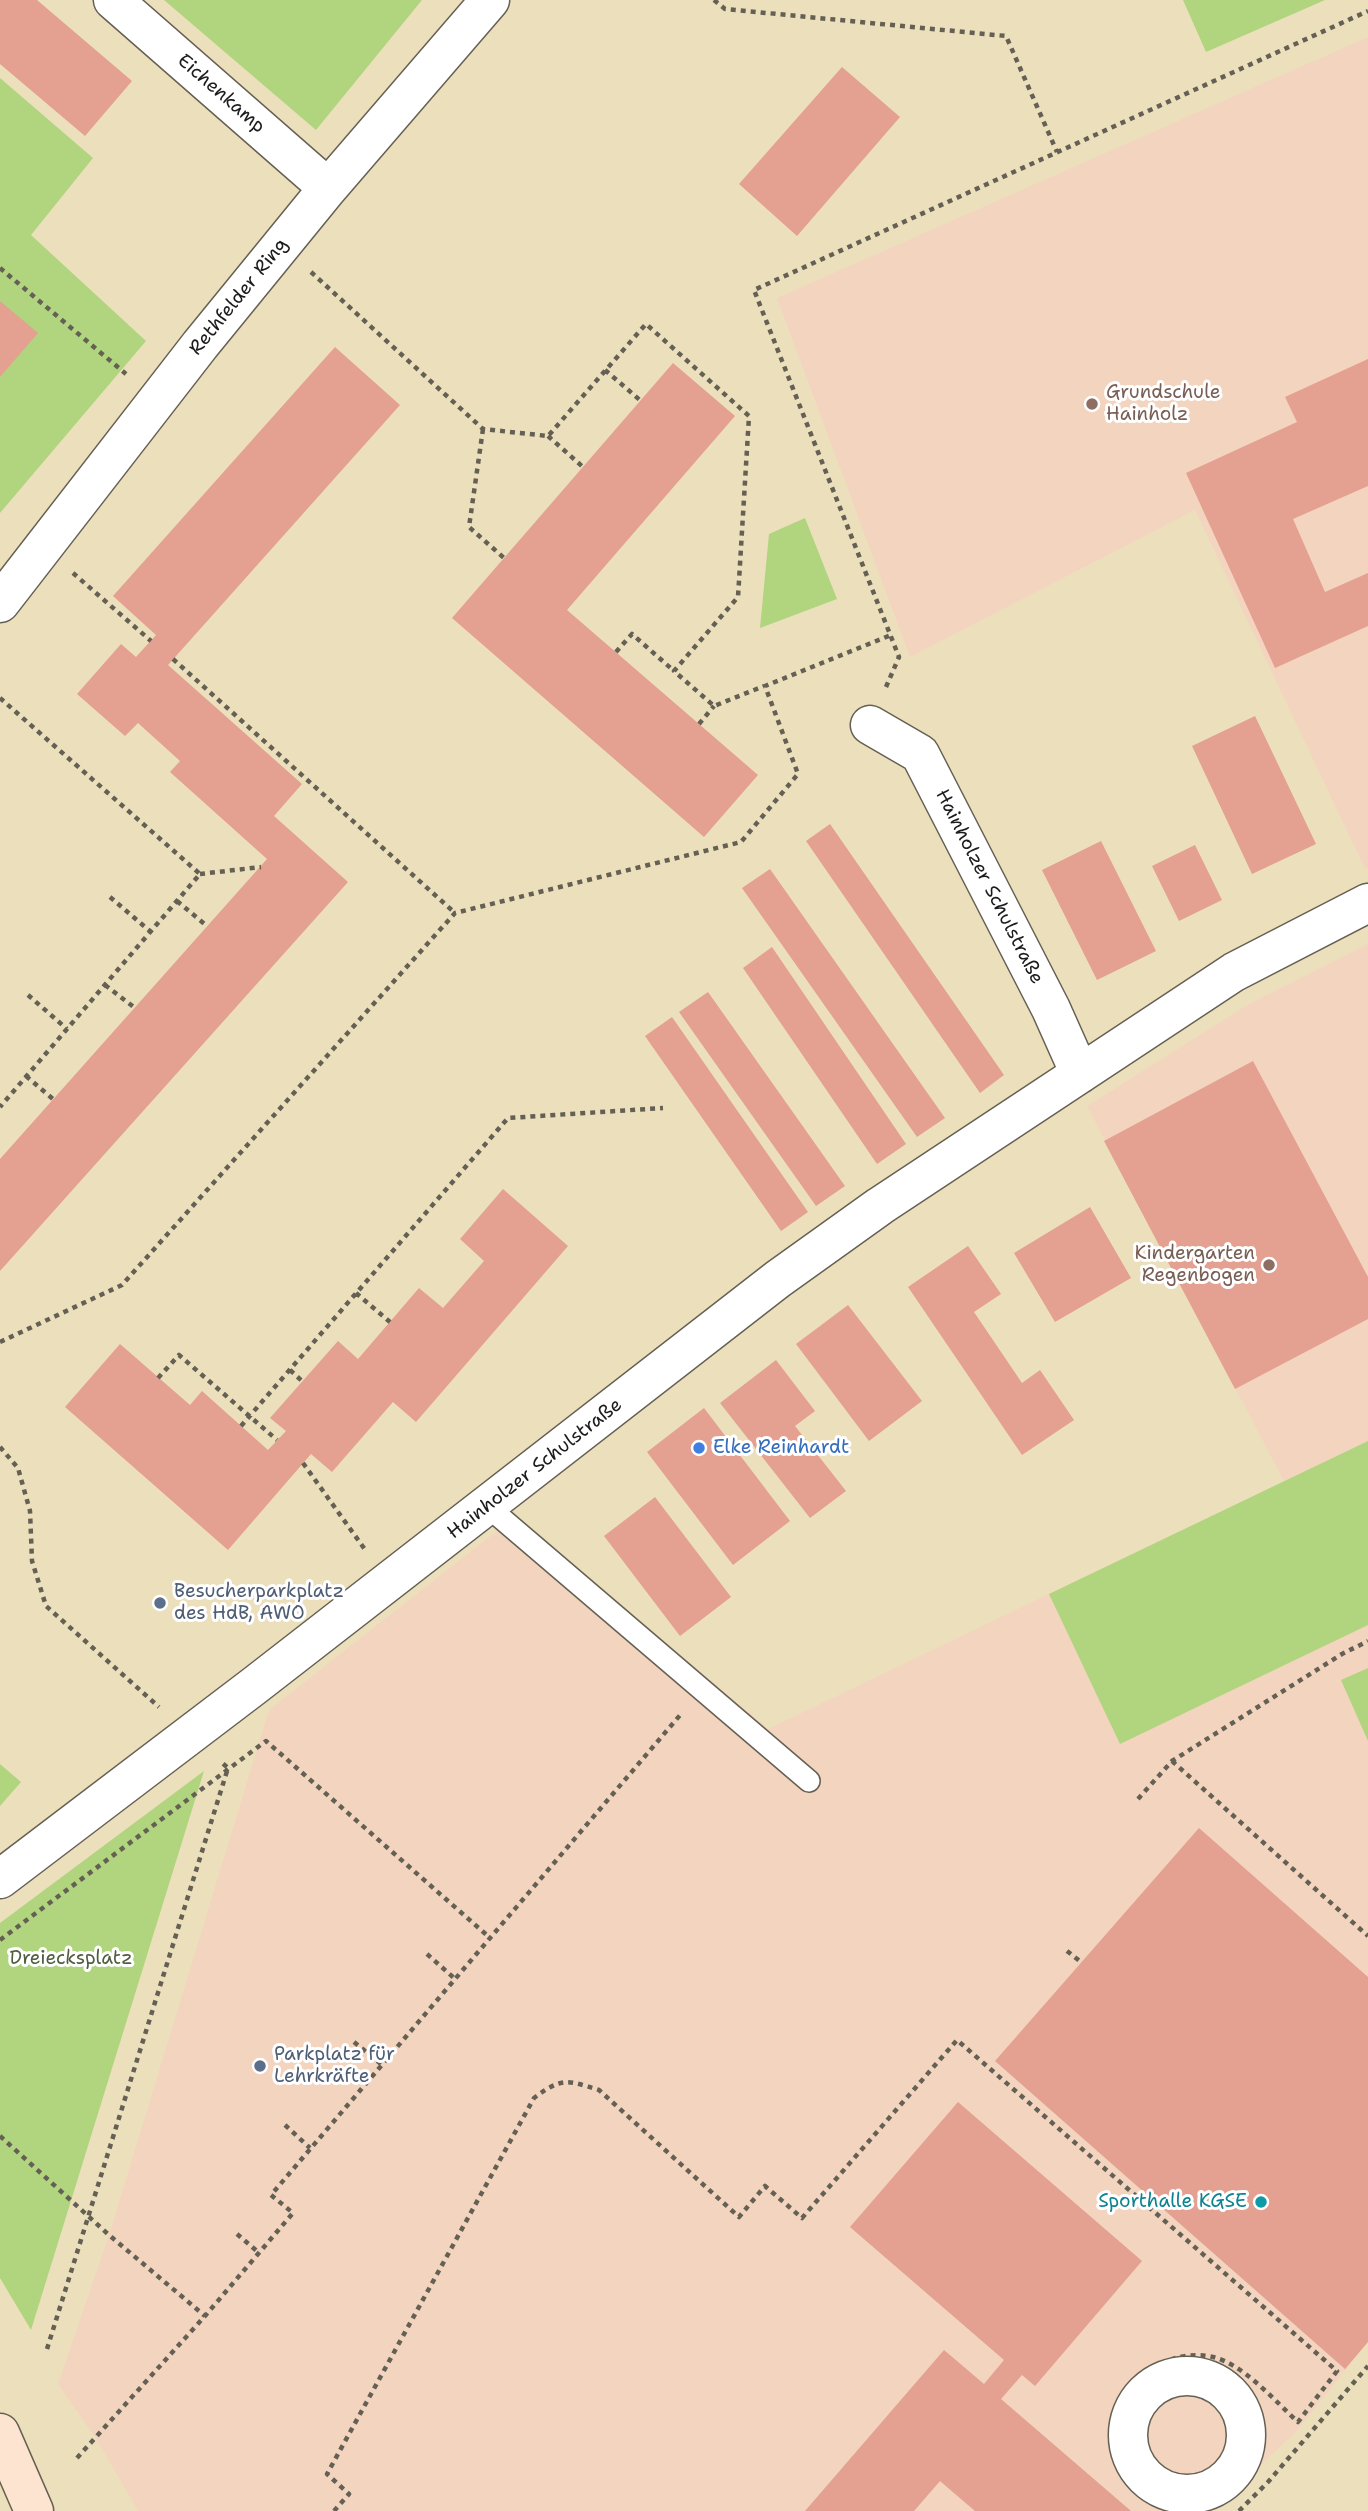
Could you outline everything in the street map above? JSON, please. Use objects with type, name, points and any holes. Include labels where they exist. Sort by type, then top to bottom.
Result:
[{"type":"street","name":"Eichenkamp","points":[[113,0],[328,188]]},
{"type":"street","name":"Rethfelder Ring","points":[[0,603],[156,400],[328,188],[490,0]]},
{"type":"street","name":"Hainholzer Schulstraße","points":[[870,726],[920,754],[1045,997],[1080,1074]]},
{"type":"street","name":"Hainholzer Schulstraße","points":[[0,1879],[778,1279],[880,1206],[1234,972],[1368,903]]},
{"type":"street","points":[[0,2433],[34,2511]]},
{"type":"lane","points":[[487,1506],[809,1781]]},
{"type":"path","points":[[714,0],[725,9],[1006,36],[1057,152]]},
{"type":"path","points":[[870,726],[899,657],[754,289],[1368,11]]},
{"type":"path","points":[[282,246],[483,429],[548,436],[583,467]]},
{"type":"path","points":[[0,268],[156,400]]},
{"type":"path","points":[[548,436],[646,324],[749,416],[738,597],[674,671]]},
{"type":"path","points":[[606,370],[641,401]]},
{"type":"path","points":[[483,429],[469,527],[504,558]]},
{"type":"path","points":[[43,547],[151,641]]},
{"type":"path","points":[[616,652],[632,634],[714,706]]},
{"type":"path","points":[[699,724],[714,706],[891,635]]},
{"type":"path","points":[[173,659],[455,913]]},
{"type":"path","points":[[0,1342],[121,1284],[455,913],[741,842],[798,774],[765,686]]},
{"type":"path","points":[[0,698],[200,874]]},
{"type":"path","points":[[0,1107],[200,874],[261,867]]},
{"type":"path","points":[[110,897],[150,932]]},
{"type":"path","points":[[177,901],[207,926]]},
{"type":"path","points":[[105,985],[135,1007]]},
{"type":"path","points":[[28,995],[67,1028]]},
{"type":"path","points":[[26,1076],[53,1099]]},
{"type":"path","points":[[241,1426],[508,1118],[663,1108]]},
{"type":"path","points":[[356,1293],[390,1322]]},
{"type":"path","points":[[158,1378],[179,1355],[277,1440]]},
{"type":"path","points":[[289,1370],[302,1381]]},
{"type":"path","points":[[0,1447],[18,1468],[30,1511],[32,1561],[46,1606],[228,1768]]},
{"type":"path","points":[[303,1464],[388,1582]]},
{"type":"path","points":[[1138,1799],[1172,1761],[1342,1654],[1368,1641]]},
{"type":"path","points":[[77,2458],[205,2316],[293,2213],[271,2195],[701,1689]]},
{"type":"path","points":[[0,1940],[266,1741],[489,1937]]},
{"type":"path","points":[[1172,1761],[1368,1936]]},
{"type":"path","points":[[47,2349],[228,1768]]},
{"type":"path","points":[[1067,1951],[1081,1962]]},
{"type":"path","points":[[427,1954],[454,1978]]},
{"type":"path","points":[[334,2511],[349,2494],[327,2474],[534,2098],[553,2084],[572,2082],[599,2090],[739,2217],[765,2186],[802,2218],[957,2040],[1337,2371],[1298,2421],[1239,2369],[1214,2357],[1188,2355],[1162,2362],[1138,2379],[1123,2403],[1117,2432],[1123,2460],[1139,2484],[1190,2505]]},
{"type":"path","points":[[354,2042],[381,2064]]},
{"type":"path","points":[[285,2125],[310,2148]]},
{"type":"path","points":[[0,2136],[205,2316]]},
{"type":"path","points":[[237,2234],[258,2252]]},
{"type":"path","points":[[1239,2511],[1269,2482],[1368,2367]]},
{"type":"shaded area","name":"Grundschule Hainholz","points":[[1368,37],[1368,868],[1365,869],[1195,510],[910,657],[777,298]]},
{"type":"shaded area","points":[[1368,944],[1368,2342],[1295,2433],[1211,2511],[138,2511],[97,2440],[58,2384],[109,2235],[269,1710],[516,1516],[768,1729],[1284,1481],[1087,1106],[1249,1004]]},
{"type":"green space","points":[[164,0],[422,0],[316,130]]},
{"type":"green space","points":[[1183,0],[1325,0],[1206,52]]},
{"type":"green space","points":[[0,78],[93,158],[31,235],[146,341],[0,513]]},
{"type":"green space","points":[[805,518],[837,599],[760,628],[769,534]]},
{"type":"green space","points":[[1368,1441],[1368,1625],[1120,1744],[1049,1594]]},
{"type":"green space","points":[[1368,1668],[1368,1741],[1341,1680]]},
{"type":"green space","points":[[0,1764],[21,1782],[0,1806]]},
{"type":"green space","name":"Dreiecksplatz","points":[[204,1771],[31,2330],[0,2278],[0,1923]]},
{"type":"building","points":[[0,0],[37,0],[132,81],[85,136],[0,64]]},
{"type":"building","points":[[842,67],[900,117],[797,236],[739,184]]},
{"type":"building","points":[[0,301],[38,333],[0,377]]},
{"type":"building","points":[[335,347],[400,405],[168,665],[302,784],[274,816],[348,882],[0,1271],[0,1159],[267,859],[170,772],[180,761],[138,723],[125,736],[77,694],[121,644],[136,657],[156,635],[113,596]]},
{"type":"building","points":[[1368,359],[1368,486],[1293,519],[1325,592],[1368,573],[1368,626],[1275,668],[1186,473],[1297,422],[1285,397]]},
{"type":"building","points":[[673,363],[735,416],[567,610],[758,775],[704,837],[452,618]]},
{"type":"building","points":[[1255,716],[1316,844],[1252,874],[1192,746]]},
{"type":"building","points":[[830,824],[1004,1075],[980,1093],[806,841]]},
{"type":"building","points":[[1101,841],[1156,951],[1097,980],[1042,870]]},
{"type":"building","points":[[1195,845],[1222,900],[1179,921],[1152,866]]},
{"type":"building","points":[[770,869],[945,1118],[917,1137],[742,888]]},
{"type":"building","points":[[772,947],[906,1144],[877,1164],[743,968]]},
{"type":"building","points":[[708,992],[845,1186],[816,1206],[679,1012]]},
{"type":"building","points":[[672,1017],[808,1212],[781,1231],[645,1036]]},
{"type":"building","points":[[1253,1061],[1368,1277],[1368,1319],[1235,1389],[1104,1141]]},
{"type":"building","points":[[503,1189],[568,1246],[416,1422],[393,1402],[332,1472],[311,1454],[228,1550],[65,1407],[120,1344],[190,1405],[202,1391],[268,1450],[286,1431],[270,1418],[338,1341],[358,1359],[419,1288],[443,1308],[484,1261],[460,1239]]},
{"type":"building","points":[[1090,1207],[1131,1278],[1055,1322],[1014,1253]]},
{"type":"building","points":[[968,1246],[1001,1294],[974,1312],[1022,1383],[1040,1370],[1074,1420],[1022,1455],[908,1287]]},
{"type":"building","points":[[848,1305],[922,1401],[869,1441],[796,1344]]},
{"type":"building","points":[[776,1360],[815,1411],[795,1426],[846,1491],[810,1518],[720,1403]]},
{"type":"building","points":[[704,1408],[790,1521],[733,1565],[647,1452]]},
{"type":"building","points":[[655,1497],[731,1597],[680,1636],[604,1536]]},
{"type":"building","name":"Sporthalle KGSE","points":[[1199,1828],[1368,1977],[1368,2342],[1345,2369],[995,2061]]},
{"type":"building","points":[[958,2102],[1142,2261],[1035,2386],[1022,2375],[1001,2399],[1131,2511],[975,2511],[940,2481],[914,2511],[805,2511],[944,2350],[984,2384],[1004,2360],[850,2227]]},
{"type":"place","name":"Grundschule Hainholz","points":[[1092,404]]},
{"type":"place","name":"Kindergarten Regenbogen","points":[[1269,1265]]},
{"type":"place","name":"Elke Reinhardt","points":[[699,1448]]},
{"type":"place","name":"Besucherparkplatz des HdB, AWO","points":[[160,1603]]},
{"type":"place","name":"Parkplatz für Lehrkräfte","points":[[260,2066]]},
{"type":"place","name":"Sporthalle KGSE","points":[[1261,2202]]}]
